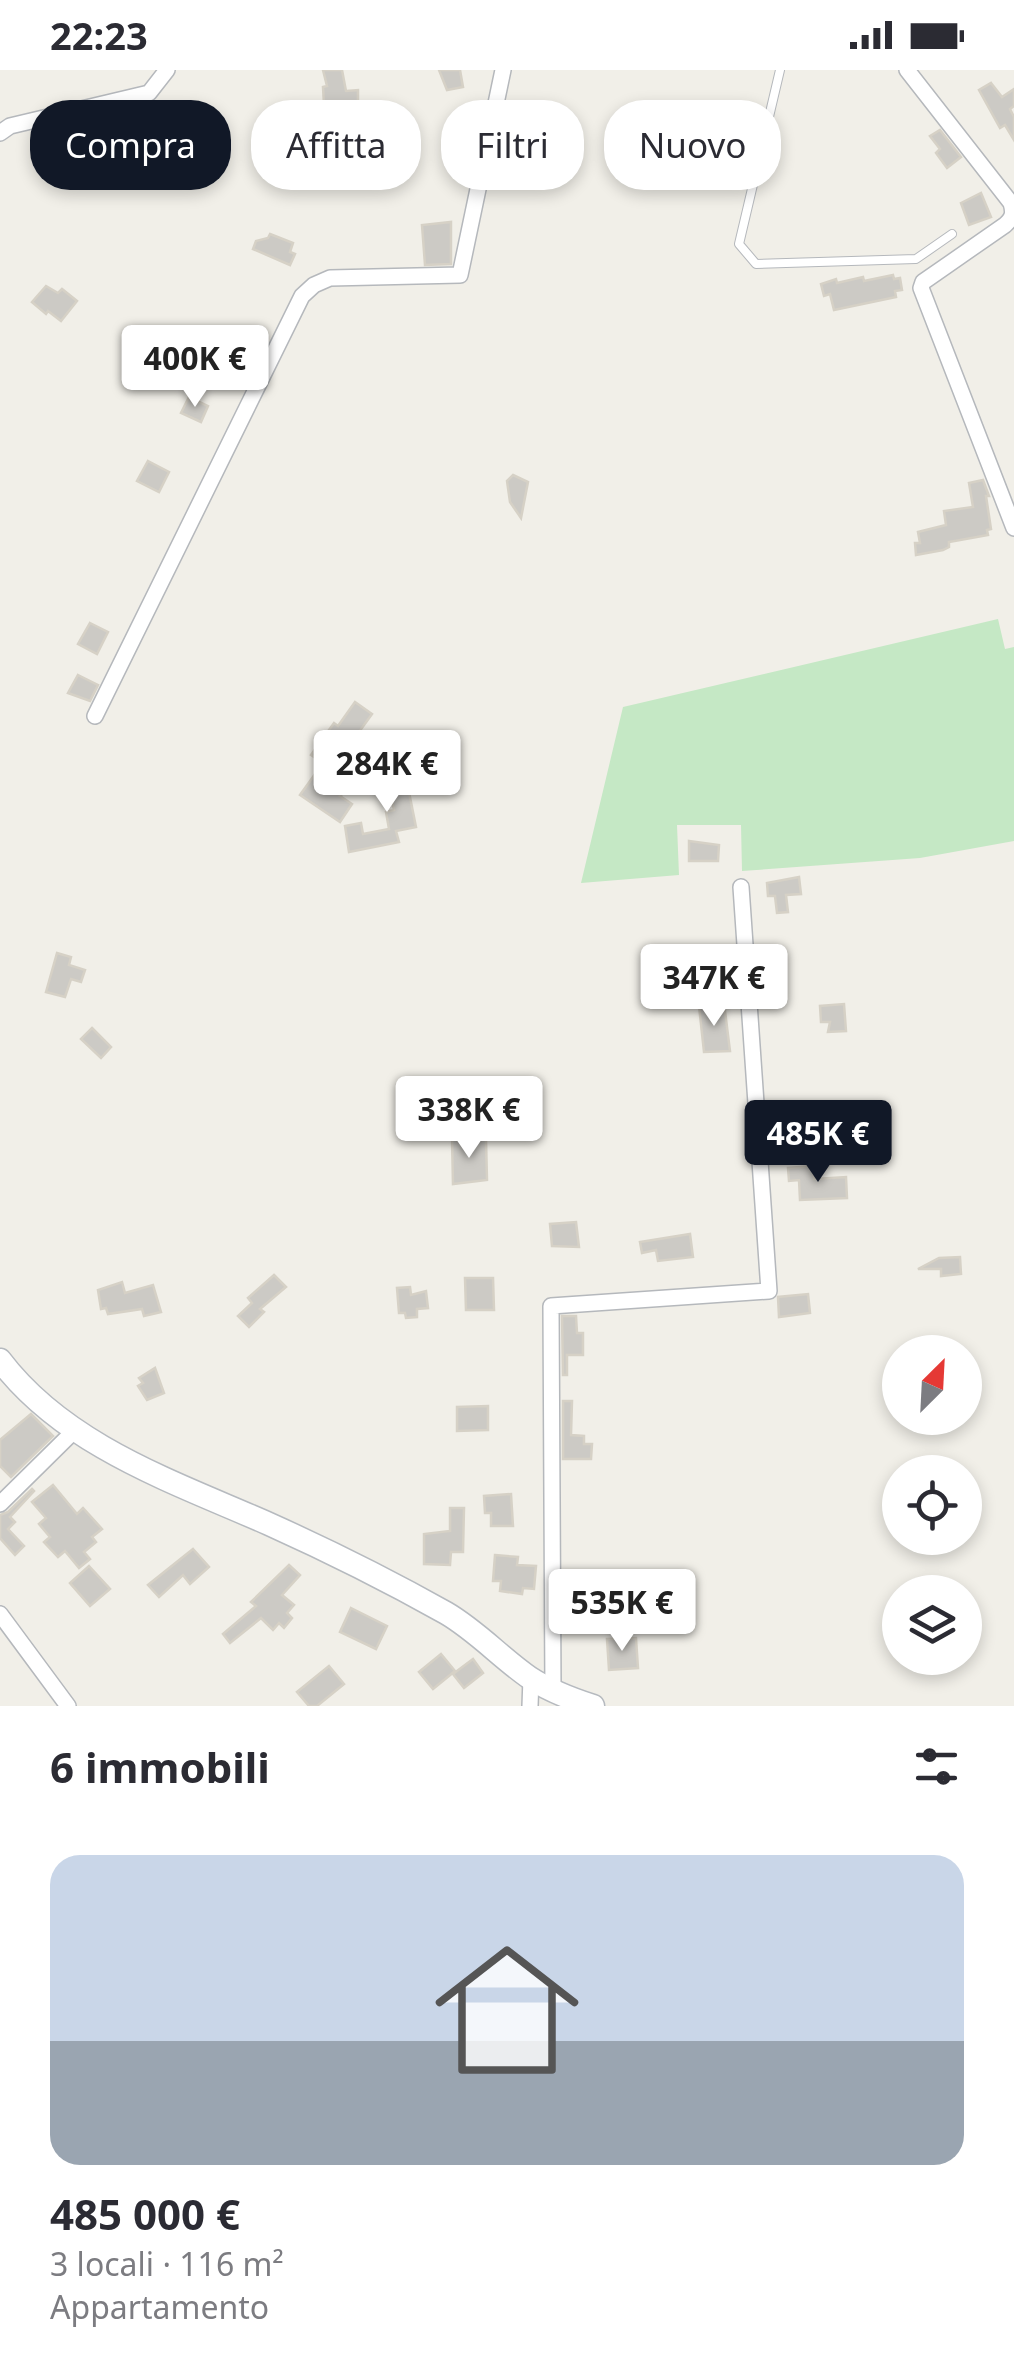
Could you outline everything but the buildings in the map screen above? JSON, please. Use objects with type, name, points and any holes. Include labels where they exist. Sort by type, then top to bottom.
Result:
[{"type":"main road","points":[[0,1360],[30,1396],[75,1430],[152,1472],[306,1540],[448,1614],[531,1678],[592,1706]]},
{"type":"street","points":[[0,133],[10,126],[149,94],[167,70]]},
{"type":"street","points":[[95,716],[302,296],[330,278],[460,275],[503,70]]},
{"type":"street","points":[[907,70],[1011,203],[1014,212],[1005,225],[923,282],[921,288],[1014,528]]},
{"type":"street","points":[[553,1691],[551,1306],[769,1291],[740,888]]},
{"type":"street","points":[[0,1504],[75,1430]]},
{"type":"street","points":[[0,1614],[68,1706]]},
{"type":"street","points":[[530,1706],[531,1678]]},
{"type":"lane","points":[[780,70],[739,244],[756,264],[916,259],[952,234]]},
{"type":"green space","points":[[998,619],[1005,649],[1014,647],[1014,841],[920,858],[742,871],[741,825],[677,825],[679,875],[581,883],[623,707]]}]
